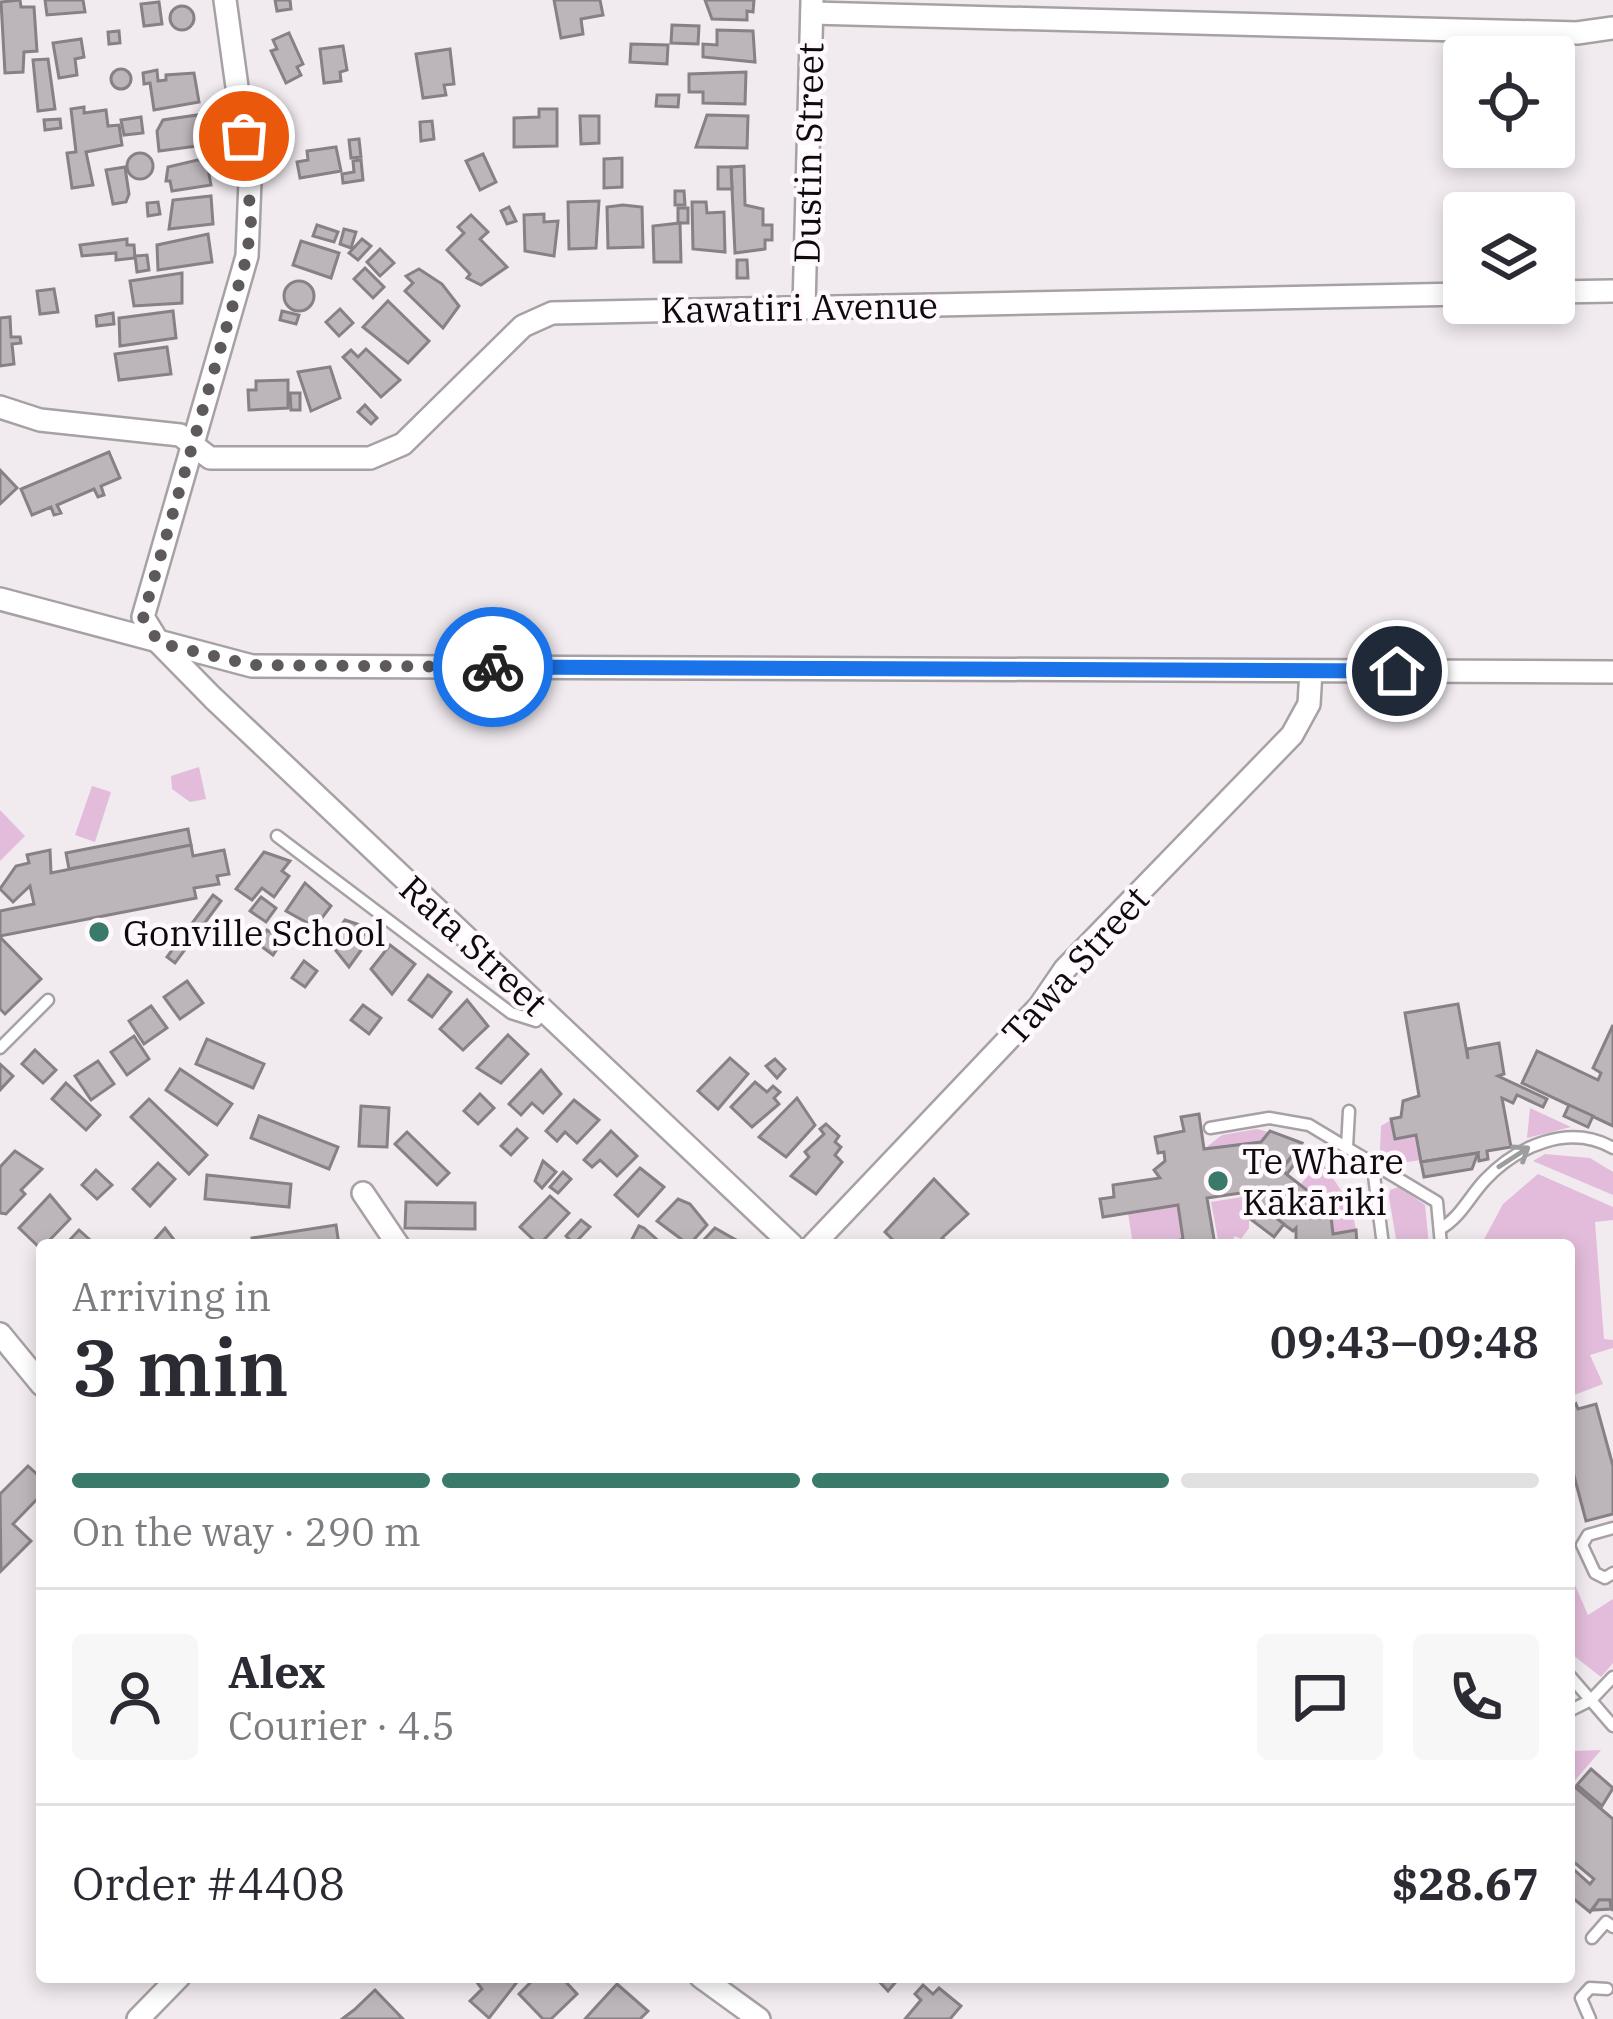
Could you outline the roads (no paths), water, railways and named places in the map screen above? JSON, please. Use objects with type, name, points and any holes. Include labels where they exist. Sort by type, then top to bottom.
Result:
[{"type":"street","points":[[159,643],[143,617],[247,256],[251,221],[225,0]]},
{"type":"street","points":[[812,7],[1577,33],[1613,28]]},
{"type":"street","name":"Dustin Street","points":[[804,307],[812,7]]},
{"type":"street","points":[[1575,292],[1613,291]]},
{"type":"street","name":"Kawatiri Avenue","points":[[0,407],[40,420],[179,434],[210,458],[370,458],[403,444],[508,339],[540,316],[1443,294]]},
{"type":"street","points":[[0,599],[215,659],[272,666],[1613,672]]},
{"type":"street","name":"Rata Street","points":[[159,643],[786,1239]]},
{"type":"street","name":"Tawa Street","points":[[819,1239],[1040,1007],[1065,969],[1292,735],[1309,704],[1311,671]]},
{"type":"street","points":[[363,1192],[394,1239]]},
{"type":"street","points":[[0,1334],[36,1377]]},
{"type":"street","points":[[138,2019],[172,1983]]},
{"type":"street","points":[[709,1983],[759,2019]]},
{"type":"lane","points":[[277,836],[511,1013],[536,1021],[545,1012]]},
{"type":"lane","points":[[0,1048],[48,1000]]},
{"type":"lane","points":[[1347,1147],[1349,1111]]},
{"type":"lane","points":[[1210,1127],[1288,1118],[1372,1160],[1436,1202],[1441,1239]]},
{"type":"lane","points":[[1440,1229],[1455,1220],[1502,1162],[1537,1143],[1569,1137],[1613,1148]]},
{"type":"lane","points":[[1372,1160],[1382,1239]]},
{"type":"lane","points":[[1613,1528],[1588,1535],[1582,1545],[1595,1573],[1605,1578],[1613,1574]]},
{"type":"lane","points":[[1575,1708],[1591,1700],[1613,1677]]},
{"type":"lane","points":[[1575,1682],[1613,1726]]},
{"type":"lane","points":[[1592,1938],[1606,1922],[1613,1927]]},
{"type":"lane","points":[[1590,2019],[1581,1998],[1590,1988],[1606,1989]]},
{"type":"place","name":"Gonville School","points":[[99,932]]},
{"type":"place","name":"Te Whare Kākāriki","points":[[1218,1181]]}]
